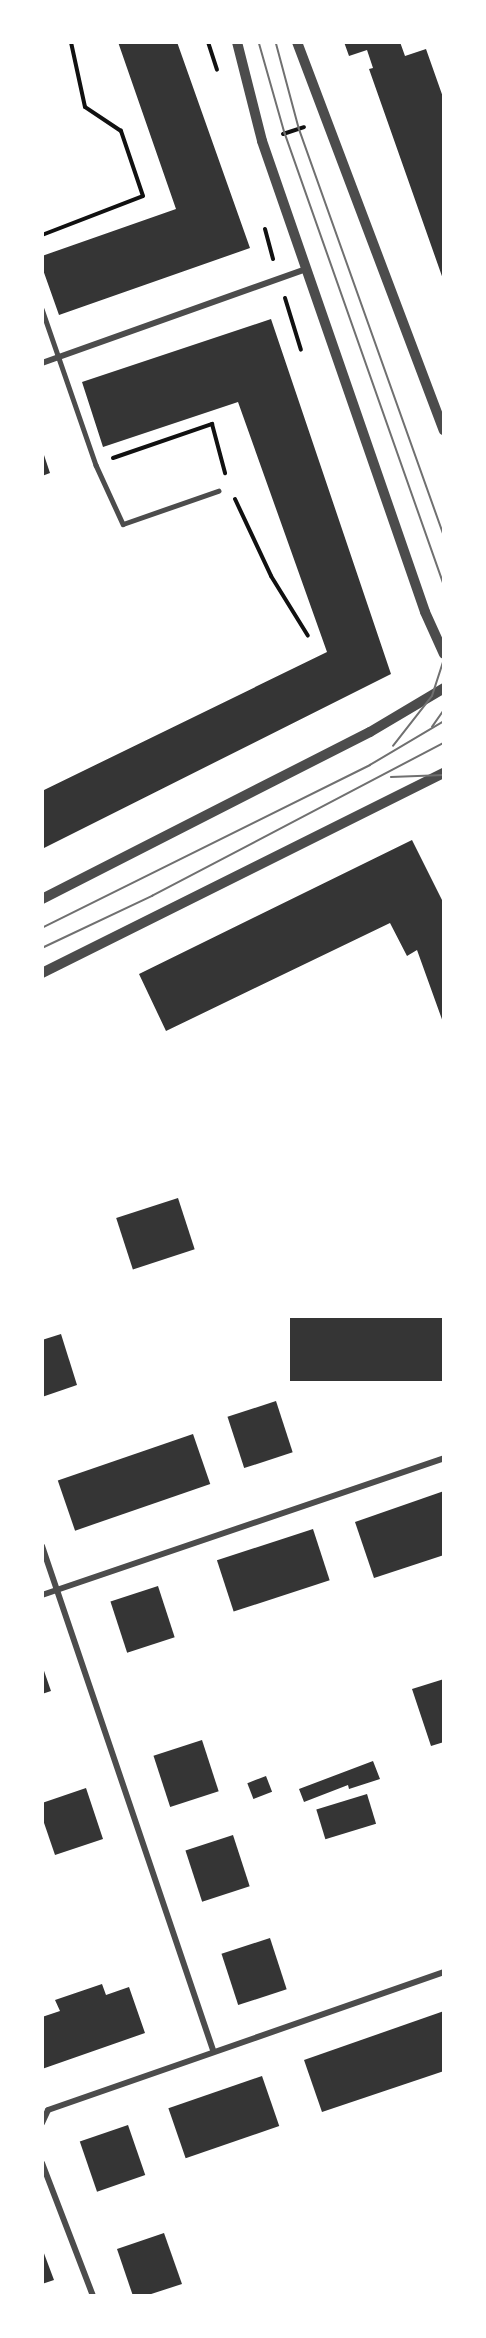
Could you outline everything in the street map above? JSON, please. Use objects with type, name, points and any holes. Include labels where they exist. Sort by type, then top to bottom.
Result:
[{"type":"street","points":[[237,42],[262,141],[425,612],[444,654]]},
{"type":"street","points":[[297,42],[444,430]]},
{"type":"street","points":[[42,363],[306,269]]},
{"type":"street","points":[[42,899],[370,732],[444,688]]},
{"type":"street","points":[[42,973],[444,773]]},
{"type":"street","points":[[42,1595],[444,1458]]},
{"type":"street","points":[[42,1546],[213,2050]]},
{"type":"street","points":[[42,2123],[48,2110],[213,2050],[444,1972]]},
{"type":"street","points":[[42,2163],[93,2296]]},
{"type":"lane","points":[[42,309],[96,465],[123,524],[218,491]]},
{"type":"path","points":[[42,235],[143,196],[121,131],[86,108],[71,42]]},
{"type":"path","points":[[262,141],[328,119]]},
{"type":"building","points":[[118,42],[177,42],[250,248],[59,315],[42,267],[42,256],[176,209]]},
{"type":"building","points":[[344,42],[400,42],[405,56],[426,49],[444,100],[444,282],[369,69],[373,68],[367,50],[349,56]]},
{"type":"building","points":[[271,319],[391,674],[42,849],[42,791],[327,652],[238,402],[103,447],[82,382]]},
{"type":"building","points":[[42,449],[50,473],[42,476]]},
{"type":"building","points":[[412,840],[444,904],[444,1025],[417,950],[407,956],[390,923],[166,1031],[139,974]]},
{"type":"building","points":[[178,1198],[195,1249],[133,1269],[116,1218]]},
{"type":"building","points":[[290,1318],[444,1318],[444,1381],[290,1381]]},
{"type":"building","points":[[61,1334],[77,1385],[42,1397],[42,1340]]},
{"type":"building","points":[[276,1401],[293,1452],[244,1468],[227,1417]]},
{"type":"building","points":[[193,1434],[210,1484],[75,1531],[58,1481]]},
{"type":"building","points":[[444,1491],[444,1555],[374,1578],[355,1522]]},
{"type":"building","points":[[313,1529],[330,1580],[234,1612],[217,1560]]},
{"type":"building","points":[[158,1586],[175,1637],[127,1653],[110,1601]]},
{"type":"building","points":[[42,1665],[51,1691],[42,1694]]},
{"type":"building","points":[[444,1679],[444,1742],[431,1746],[412,1689]]},
{"type":"building","points":[[202,1740],[219,1791],[170,1807],[153,1756]]},
{"type":"building","points":[[373,1761],[380,1779],[349,1789],[348,1785],[304,1802],[299,1789]]},
{"type":"building","points":[[266,1776],[272,1792],[253,1799],[247,1783]]},
{"type":"building","points":[[86,1788],[103,1839],[55,1855],[42,1817],[42,1803]]},
{"type":"building","points":[[367,1794],[376,1824],[325,1839],[316,1809]]},
{"type":"building","points":[[233,1835],[250,1886],[202,1902],[185,1850]]},
{"type":"building","points":[[270,1938],[287,1989],[238,2005],[221,1954]]},
{"type":"building","points":[[102,1984],[106,1995],[129,1987],[145,2033],[42,2069],[42,2017],[60,2011],[55,2000]]},
{"type":"building","points":[[444,2011],[444,2071],[322,2112],[304,2060]]},
{"type":"building","points":[[262,2076],[279,2126],[186,2158],[168,2108]]},
{"type":"building","points":[[128,2125],[145,2175],[97,2192],[80,2142]]},
{"type":"building","points":[[164,2233],[182,2284],[145,2296],[133,2296],[117,2249]]},
{"type":"building","points":[[42,2248],[54,2280],[42,2284]]},
{"type":"tram line","points":[[259,42],[285,133],[444,584]]},
{"type":"tram line","points":[[276,42],[299,128],[444,535]]},
{"type":"tram line","points":[[393,746],[432,696],[444,660]]},
{"type":"tram line","points":[[432,727],[444,710]]},
{"type":"tram line","points":[[42,928],[370,765],[444,721]]},
{"type":"tram line","points":[[42,948],[152,896],[444,743]]},
{"type":"tram line","points":[[391,777],[444,775]]}]
